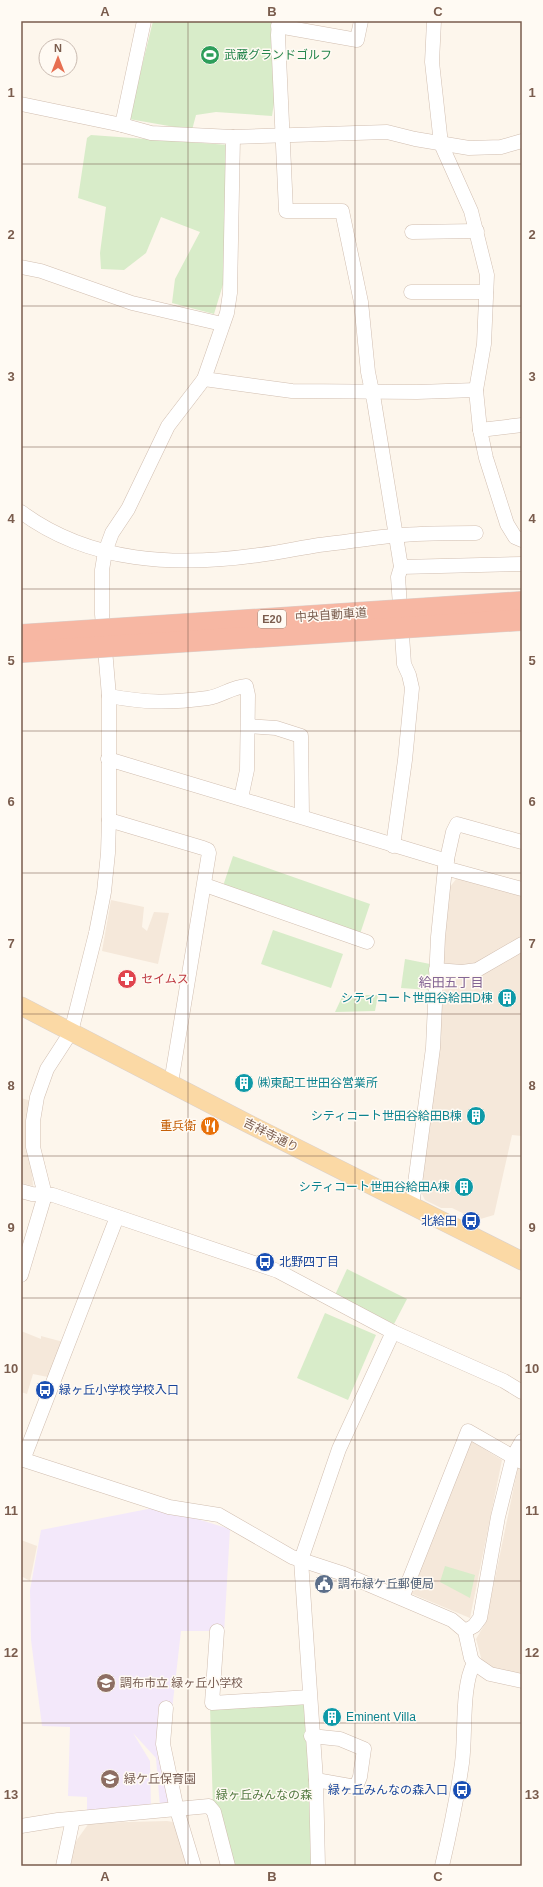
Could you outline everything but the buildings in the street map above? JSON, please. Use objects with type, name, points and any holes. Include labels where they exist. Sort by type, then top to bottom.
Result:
[{"type":"highway","name":"中央自動車道","points":[[21,635],[522,602]]},
{"type":"highway","name":"中央自動車道","points":[[21,652],[522,620]]},
{"type":"main road","name":"吉祥寺通り","points":[[21,1006],[171,1084],[522,1261]]},
{"type":"street","points":[[122,125],[144,21]]},
{"type":"street","points":[[361,21],[357,40],[279,23],[283,135],[286,211],[342,211],[361,302],[371,391],[377,415],[401,567],[398,577],[404,664],[409,675],[412,688],[405,760],[393,846]]},
{"type":"street","points":[[434,21],[432,62],[440,144],[471,210],[487,275],[484,344],[476,390],[480,430],[486,458],[507,524],[515,537],[522,540]]},
{"type":"street","points":[[21,104],[122,125],[151,133],[233,137],[387,132],[415,140],[469,148],[501,147],[522,141]]},
{"type":"street","points":[[21,1275],[45,1195],[33,1147],[33,1121],[47,1069],[71,1032],[96,933],[104,892],[108,853],[109,820],[109,696],[102,614],[102,570],[105,552],[112,533],[128,509],[168,426],[204,378],[227,313],[230,293],[233,137]]},
{"type":"street","points":[[412,232],[477,231]]},
{"type":"street","points":[[21,267],[41,271],[132,303],[222,324]]},
{"type":"street","points":[[411,292],[486,292]]},
{"type":"street","points":[[204,378],[292,391],[417,392],[476,390]]},
{"type":"street","points":[[480,430],[522,424]]},
{"type":"street","points":[[21,512],[63,538],[105,552],[157,560],[199,561],[259,555],[311,546],[395,535],[476,533]]},
{"type":"street","points":[[401,567],[522,564]]},
{"type":"street","points":[[109,696],[159,703],[210,698],[232,688],[246,686],[248,689],[247,770],[241,798]]},
{"type":"street","points":[[248,726],[276,728],[300,736],[302,816]]},
{"type":"street","points":[[108,759],[302,816],[522,889]]},
{"type":"street","points":[[109,820],[208,850],[205,885],[171,1084]]},
{"type":"street","points":[[412,1206],[433,1048],[439,926],[446,864],[453,832],[457,824],[522,842]]},
{"type":"street","points":[[205,885],[368,942]]},
{"type":"street","points":[[436,970],[462,972],[477,970],[522,944]]},
{"type":"street","points":[[21,1191],[53,1195],[278,1270],[393,1332],[504,1382],[522,1392]]},
{"type":"street","points":[[117,1217],[22,1459],[169,1507],[219,1515],[279,1550],[301,1560],[344,1574],[452,1620],[465,1631],[471,1658],[474,1663],[490,1674],[522,1681]]},
{"type":"street","points":[[318,1866],[316,1780],[311,1736],[301,1560],[339,1449],[393,1332]]},
{"type":"street","points":[[402,1598],[468,1431],[517,1460]]},
{"type":"street","points":[[465,1631],[478,1622],[480,1618],[498,1517],[522,1442]]},
{"type":"street","points":[[217,1631],[212,1703],[309,1697]]},
{"type":"street","points":[[442,1866],[453,1822],[462,1762],[468,1680],[474,1663]]},
{"type":"street","points":[[166,1708],[164,1744],[177,1810],[194,1866]]},
{"type":"street","points":[[311,1736],[340,1739],[364,1749],[360,1777],[356,1787],[316,1780]]},
{"type":"street","points":[[21,1826],[58,1820],[177,1810],[206,1806],[213,1809],[228,1866]]},
{"type":"street","points":[[63,1866],[73,1819]]},
{"type":"shaded area","points":[[457,878],[522,896],[522,1136],[512,1135],[494,1215],[477,1220],[452,1208],[441,1208],[425,1200],[421,1192],[433,1094],[449,888]]},
{"type":"shaded area","points":[[111,900],[144,907],[142,927],[147,931],[154,912],[169,913],[158,964],[102,951]]},
{"type":"shaded area","points":[[21,1098],[35,1102],[28,1121],[33,1186],[21,1183]]},
{"type":"shaded area","points":[[21,1331],[41,1339],[41,1336],[67,1343],[48,1377],[33,1374],[27,1394],[21,1392]]},
{"type":"shaded area","points":[[471,1441],[502,1460],[470,1618],[410,1593]]},
{"type":"shaded area","points":[[519,1462],[522,1463],[522,1676],[483,1665],[476,1639],[486,1622]]},
{"type":"shaded area","name":"調布市立 緑ヶ丘小学校","points":[[158,1507],[230,1529],[224,1634],[217,1631],[181,1631],[168,1745],[180,1806],[160,1807],[156,1758],[133,1733],[150,1761],[151,1810],[87,1810],[87,1797],[68,1796],[70,1727],[42,1726],[31,1640],[30,1590],[41,1530]]},
{"type":"shaded area","points":[[21,1540],[37,1546],[30,1581],[21,1576]]},
{"type":"shaded area","points":[[167,1821],[185,1824],[197,1866],[70,1866],[74,1844],[89,1823]]},
{"type":"green space","name":"武蔵グランドゴルフ","points":[[153,21],[272,21],[277,83],[272,116],[216,112],[196,115],[192,130],[129,119]]},
{"type":"green space","points":[[91,135],[229,145],[228,268],[214,314],[172,303],[175,279],[200,232],[161,217],[146,253],[124,270],[101,269],[100,253],[106,207],[78,198],[87,138]]},
{"type":"green space","points":[[233,856],[370,904],[360,934],[223,886]]},
{"type":"green space","points":[[273,930],[343,954],[331,988],[261,964]]},
{"type":"green space","points":[[405,959],[430,964],[429,990],[401,988]]},
{"type":"green space","points":[[343,995],[378,995],[375,1011],[335,1012]]},
{"type":"green space","points":[[347,1269],[407,1299],[394,1324],[335,1295]]},
{"type":"green space","points":[[325,1313],[376,1335],[348,1400],[297,1378]]},
{"type":"green space","points":[[445,1566],[475,1575],[470,1598],[440,1582]]},
{"type":"green space","name":"緑ヶ丘みんなの森","points":[[309,1697],[318,1866],[228,1866],[213,1809],[210,1706]]},
{"type":"place","name":"武蔵グランドゴルフ","points":[[210,55]]},
{"type":"place","name":"セイムス","points":[[127,979]]},
{"type":"place","name":"シティコート世田谷給田D棟","points":[[507,998]]},
{"type":"place","name":"㈱東配工世田谷営業所","points":[[244,1083]]},
{"type":"place","name":"シティコート世田谷給田B棟","points":[[476,1116]]},
{"type":"place","name":"重兵衛","points":[[210,1126]]},
{"type":"place","name":"シティコート世田谷給田A棟","points":[[464,1187]]},
{"type":"place","name":"北給田","points":[[471,1221]]},
{"type":"place","name":"北野四丁目","points":[[265,1262]]},
{"type":"place","name":"緑ヶ丘小学校学校入口","points":[[45,1390]]},
{"type":"place","name":"調布緑ケ丘郵便局","points":[[324,1584]]},
{"type":"place","name":"調布市立 緑ヶ丘小学校","points":[[106,1683]]},
{"type":"place","name":"Eminent Villa","points":[[332,1717]]},
{"type":"place","name":"緑ケ丘保育園","points":[[110,1779]]},
{"type":"place","name":"緑ヶ丘みんなの森入口","points":[[462,1790]]},
{"type":"district","name":"給田五丁目","points":[[451,982]]}]
